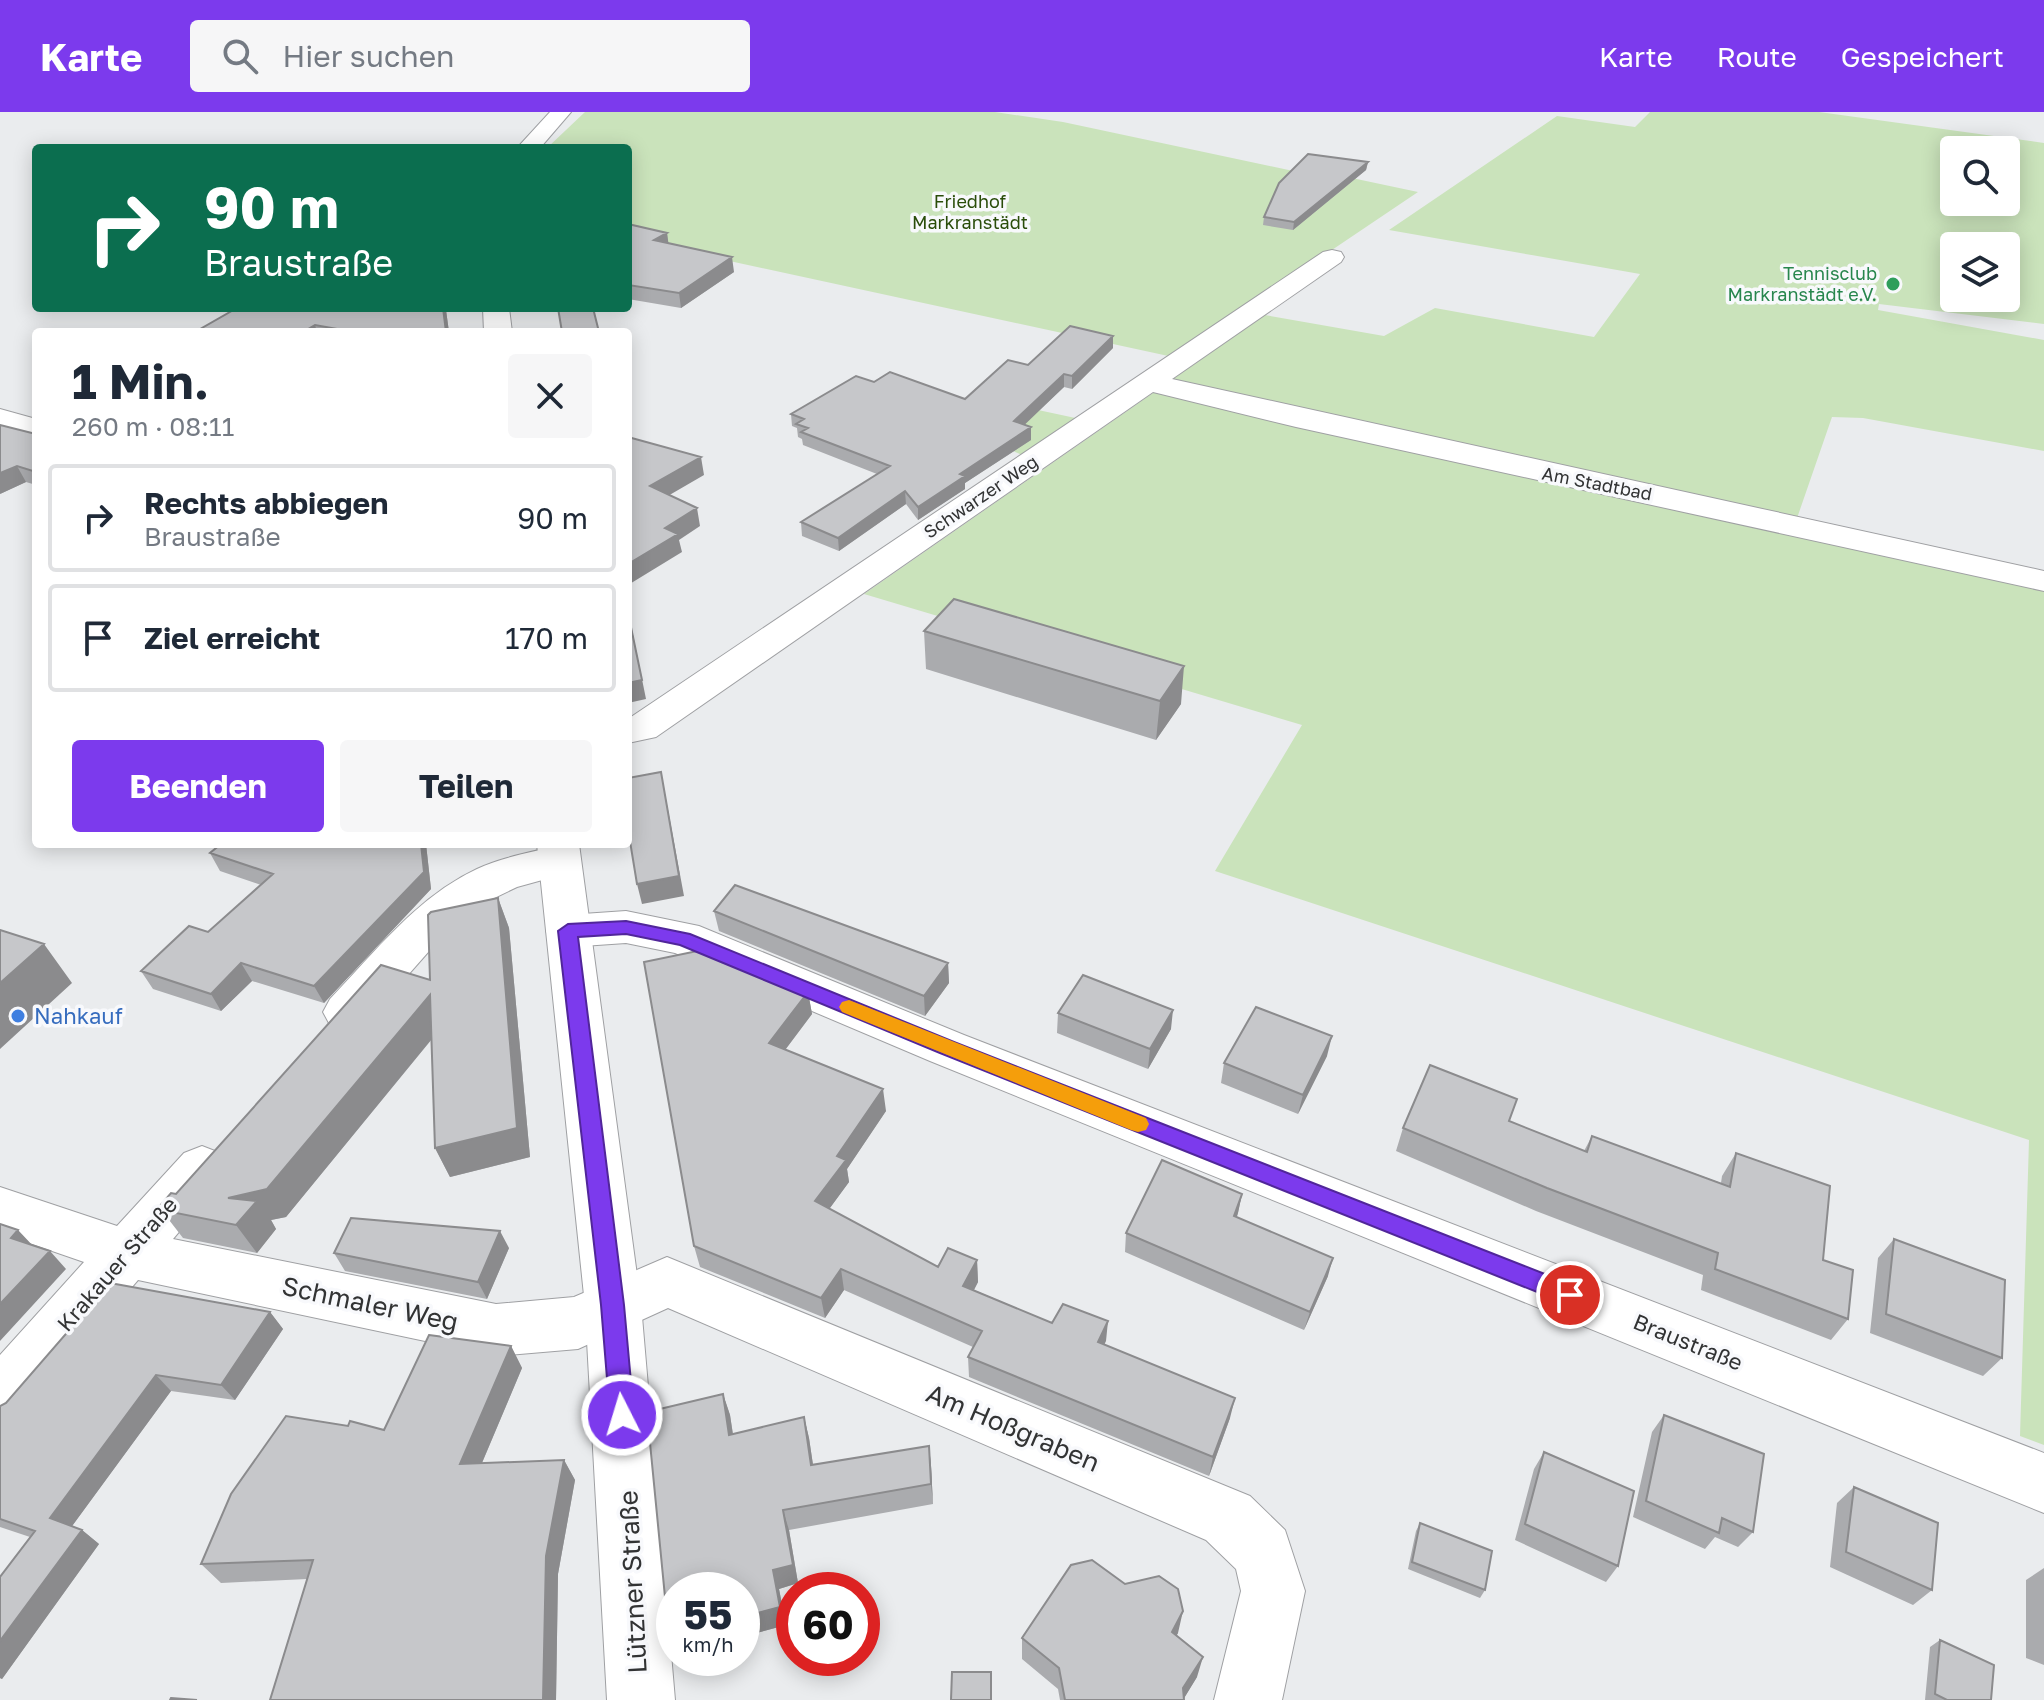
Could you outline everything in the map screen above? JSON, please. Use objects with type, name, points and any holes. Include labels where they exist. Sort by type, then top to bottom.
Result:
[{"type":"street","points":[[532,144],[561,112]]},
{"type":"street","name":"Schwarzer Weg","points":[[632,730],[642,728],[1332,257]]},
{"type":"street","name":"Am Stadtbad","points":[[1151,382],[1189,394],[1579,482],[1795,525],[2044,581]]},
{"type":"street","points":[[0,418],[32,428]]},
{"type":"street","points":[[0,442],[32,428]]},
{"type":"street","points":[[314,1047],[430,923],[462,898],[495,879],[559,852]]},
{"type":"street","name":"Lützner Straße","points":[[559,852],[613,1305],[641,1700]]},
{"type":"street","name":"Braustraße","points":[[568,931],[626,927],[683,938],[962,1054],[2044,1483]]},
{"type":"street","name":"Krakauer Straße","points":[[0,1397],[230,1138]]},
{"type":"street","name":"Schmaler Weg","points":[[0,1210],[125,1253],[496,1330],[578,1323],[613,1305]]},
{"type":"street","name":"Am Hoßgraben","points":[[613,1305],[667,1282],[1228,1518],[1263,1552],[1273,1591],[1248,1700]]},
{"type":"green space","name":"Friedhof Markranstädt","points":[[585,112],[995,112],[1063,122],[1326,178],[1333,174],[1418,192],[1173,357],[632,240],[632,144],[551,144]]},
{"type":"green space","points":[[1650,112],[1819,112],[1993,136],[1940,136],[1940,216],[2020,216],[2020,140],[2044,143],[2044,324],[1945,312],[2020,312],[2020,232],[1940,232],[1940,311],[1879,304],[1878,310],[2044,340],[2044,451],[1863,418],[1832,417],[1795,524],[2044,581],[2044,1445],[2020,1436],[2029,1140],[1215,871],[1302,725],[864,594],[1265,315],[1384,336],[1435,308],[1594,337],[1640,274],[1389,230],[1557,116],[1635,127]]},
{"type":"green space","points":[[1005,403],[1080,419],[1024,456],[965,429]]},
{"type":"building","points":[[1308,154],[1368,162],[1294,222],[1264,217],[1279,183]]},
{"type":"building","points":[[632,225],[667,233],[654,240],[732,257],[679,293],[632,286]]},
{"type":"building","points":[[230,312],[444,312],[446,328],[332,328],[315,325],[310,328],[202,328]]},
{"type":"building","points":[[559,312],[594,312],[598,328],[561,328]]},
{"type":"building","points":[[1070,326],[1113,336],[1072,376],[1064,374],[1014,421],[1031,427],[960,474],[965,476],[918,507],[905,491],[838,538],[801,522],[890,466],[801,432],[808,428],[796,424],[804,419],[791,414],[856,376],[874,382],[890,372],[965,399],[1008,360],[1028,365]]},
{"type":"building","points":[[0,425],[32,433],[32,471],[17,466],[0,473]]},
{"type":"building","points":[[632,438],[701,457],[650,486],[697,508],[665,528],[678,534],[632,562]]},
{"type":"building","points":[[954,599],[1184,666],[1160,701],[924,631]]},
{"type":"building","points":[[632,632],[642,680],[632,682]]},
{"type":"building","points":[[661,772],[679,876],[637,884],[631,848],[632,777]]},
{"type":"building","points":[[216,848],[421,848],[424,872],[314,986],[241,963],[211,994],[141,971],[189,926],[208,932],[273,874],[210,853]]},
{"type":"building","points":[[735,885],[948,963],[924,996],[714,911]]},
{"type":"building","points":[[498,898],[517,1128],[435,1148],[430,995],[267,1189],[228,1198],[257,1201],[236,1225],[161,1210],[163,1208],[159,1207],[171,1193],[176,1194],[381,965],[430,980],[428,915],[431,912]]},
{"type":"building","points":[[0,930],[44,944],[0,983]]},
{"type":"building","points":[[707,949],[808,992],[769,1043],[883,1089],[837,1156],[846,1160],[815,1201],[938,1267],[948,1248],[977,1260],[963,1286],[1052,1323],[1063,1304],[1108,1321],[1098,1342],[1235,1398],[1213,1457],[968,1357],[982,1331],[841,1269],[821,1298],[694,1246],[644,962]]},
{"type":"building","points":[[1083,975],[1173,1010],[1150,1049],[1058,1013]]},
{"type":"building","points":[[1256,1007],[1332,1036],[1303,1095],[1224,1063]]},
{"type":"building","points":[[1430,1065],[1517,1099],[1509,1121],[1587,1152],[1592,1136],[1730,1187],[1736,1153],[1830,1186],[1823,1260],[1853,1270],[1848,1319],[1715,1269],[1718,1253],[1547,1188],[1403,1128]]},
{"type":"building","points":[[1162,1160],[1242,1194],[1234,1216],[1333,1258],[1310,1312],[1126,1233]]},
{"type":"building","points":[[351,1218],[500,1231],[478,1282],[334,1253]]},
{"type":"building","points":[[0,1224],[18,1230],[11,1238],[50,1251],[0,1304]]},
{"type":"building","points":[[1894,1239],[2005,1280],[2002,1358],[1886,1314]]},
{"type":"building","points":[[110,1283],[270,1312],[221,1385],[156,1375],[50,1518],[82,1530],[0,1641],[0,1577],[35,1531],[0,1519],[0,1406],[6,1403]]},
{"type":"building","points":[[429,1335],[511,1346],[460,1464],[564,1460],[546,1556],[543,1700],[270,1700],[313,1560],[201,1564],[231,1494],[286,1416],[348,1426],[350,1421],[384,1430]]},
{"type":"building","points":[[723,1394],[729,1435],[804,1417],[811,1465],[929,1446],[931,1484],[783,1510],[793,1565],[773,1570],[776,1608],[760,1612],[760,1572],[663,1572],[647,1412]]},
{"type":"building","points":[[1664,1415],[1764,1454],[1753,1532],[1722,1518],[1719,1533],[1646,1501]]},
{"type":"building","points":[[1544,1452],[1634,1491],[1618,1566],[1525,1524]]},
{"type":"building","points":[[1854,1487],[1938,1523],[1932,1590],[1846,1552]]},
{"type":"building","points":[[1420,1523],[1492,1551],[1485,1590],[1412,1562]]},
{"type":"building","points":[[1092,1560],[1125,1584],[1159,1576],[1178,1589],[1183,1611],[1172,1632],[1203,1657],[1183,1688],[1184,1700],[1065,1700],[1059,1668],[1022,1638],[1071,1565]]},
{"type":"building","points":[[1940,1640],[1994,1665],[1991,1700],[1947,1700],[1935,1694]]},
{"type":"building","points":[[952,1672],[991,1672],[991,1700],[951,1700]]},
{"type":"slow traffic","points":[[849,1007],[1138,1124]]},
{"type":"place","name":"Tennisclub Markranstädt e.V.","points":[[1893,284]]},
{"type":"place","name":"Nahkauf","points":[[18,1016]]},
{"type":"route","points":[[622,1415],[613,1305],[568,931],[626,927],[683,938],[947,1048],[1570,1295]]}]
